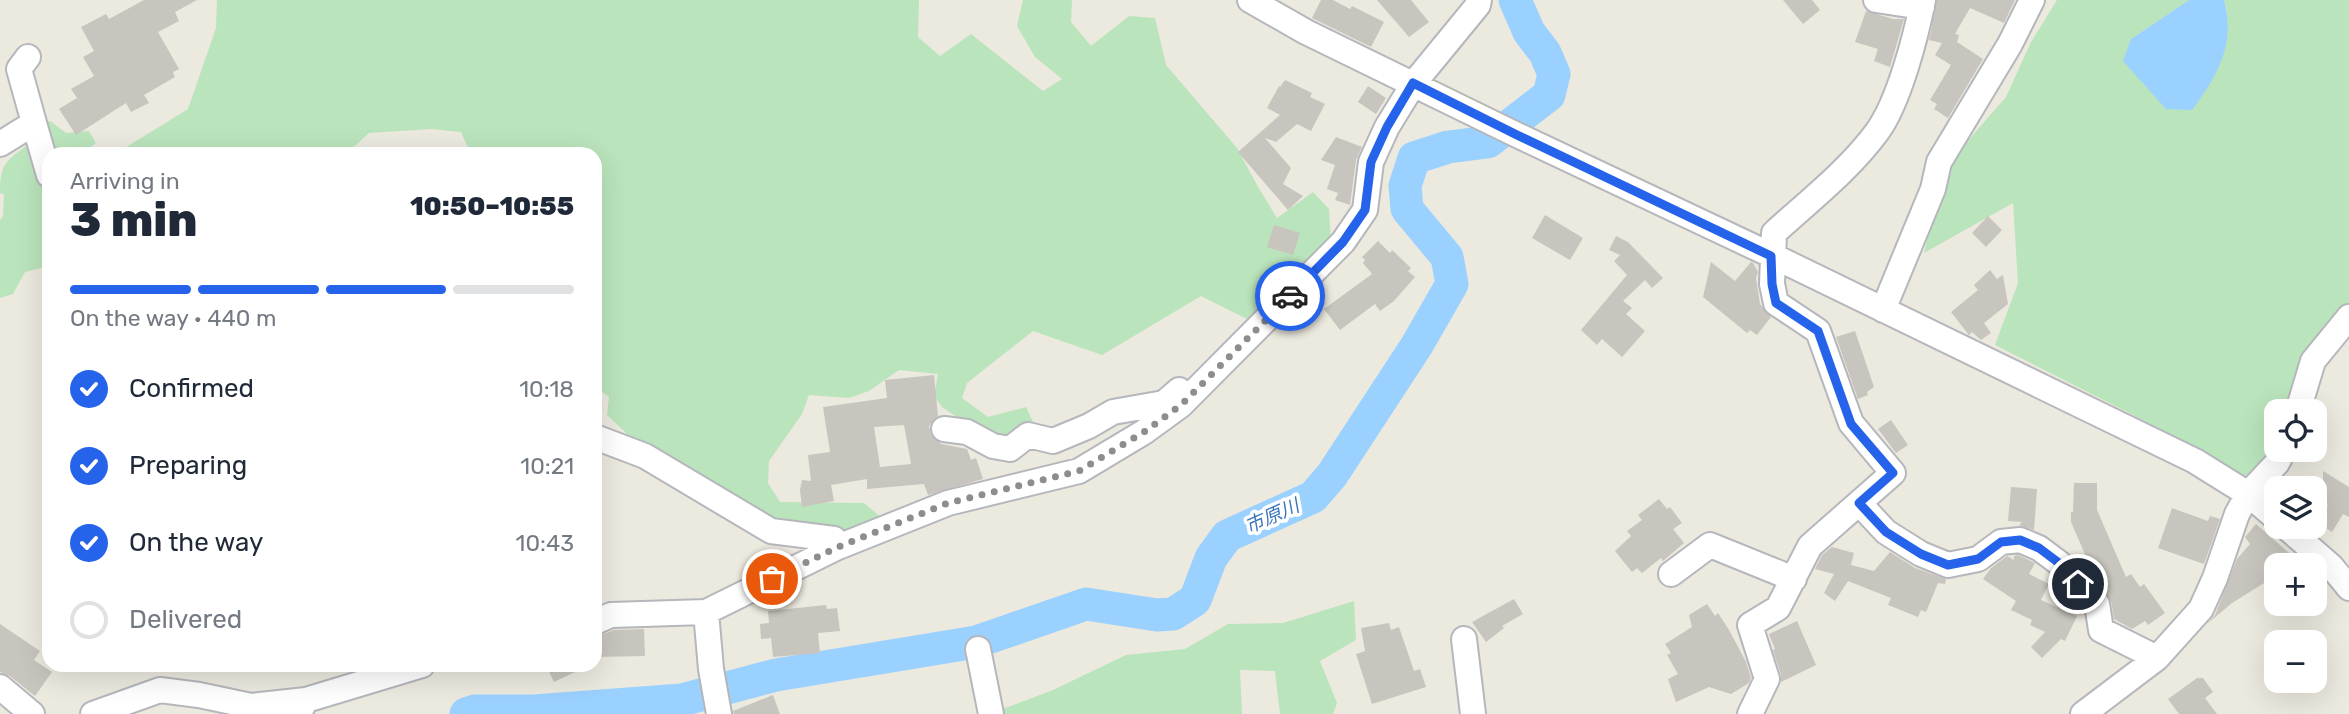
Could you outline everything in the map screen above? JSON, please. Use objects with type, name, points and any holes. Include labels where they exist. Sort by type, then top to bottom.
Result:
[{"type":"street","points":[[1250,0],[1306,32],[1507,131],[2195,461],[2248,494],[2264,508]]},
{"type":"street","points":[[602,619],[611,615],[706,612],[838,547],[948,503],[1079,471],[1163,419],[1181,405],[1343,242],[1365,210],[1371,162],[1387,127],[1413,83],[1478,5],[1479,0]]},
{"type":"street","points":[[1750,714],[1767,679],[1750,625],[1778,608],[1810,546],[1893,473],[1851,424],[1818,331],[1776,303],[1771,256],[1774,233],[1855,159],[1879,130],[1896,96],[1922,3],[1877,0]]},
{"type":"street","points":[[1883,310],[1933,189],[1939,162],[2010,44],[2032,0]]},
{"type":"street","points":[[28,58],[19,69],[42,151]]},
{"type":"street","points":[[0,144],[34,123]]},
{"type":"street","points":[[2302,399],[2314,361],[2349,317]]},
{"type":"street","points":[[944,429],[967,432],[993,446],[1010,449],[1028,435],[1054,441],[1113,412],[1164,403],[1198,374],[1208,378]]},
{"type":"street","points":[[602,440],[645,456],[771,531],[834,538],[838,547]]},
{"type":"street","points":[[2097,710],[2157,658],[2201,609],[2215,578],[2237,514],[2248,494],[2278,462]]},
{"type":"street","points":[[1859,503],[1886,532],[1921,554],[1948,565],[1978,559],[2001,542],[2020,540],[2039,548],[2059,563],[2097,604],[2101,629],[2157,658]]},
{"type":"street","points":[[2300,539],[2331,566],[2349,588]]},
{"type":"street","points":[[1671,574],[1710,545],[1794,579]]},
{"type":"street","points":[[706,612],[710,668],[719,714]]},
{"type":"street","points":[[1464,639],[1474,714]]},
{"type":"street","points":[[978,649],[991,714]]},
{"type":"street","points":[[93,714],[160,690],[251,706],[302,707],[402,672]]},
{"type":"street","points":[[0,687],[32,714]]},
{"type":"green space","points":[[217,0],[919,0],[918,37],[940,56],[971,34],[1043,91],[1062,79],[1035,57],[1017,26],[1023,0],[1072,0],[1071,22],[1091,46],[1129,16],[1155,18],[1166,65],[1237,148],[1277,218],[1313,192],[1329,209],[1331,246],[1249,320],[1201,296],[1102,355],[1033,331],[967,383],[962,398],[988,417],[1026,407],[1038,432],[1011,431],[994,442],[942,407],[934,396],[938,374],[899,370],[869,391],[849,398],[809,395],[802,414],[769,461],[768,483],[780,502],[864,503],[883,519],[822,537],[776,524],[644,450],[607,415],[609,397],[602,392],[602,147],[468,147],[461,132],[431,129],[369,133],[353,147],[126,147],[188,109],[216,28]]},
{"type":"green space","points":[[2057,0],[2189,0],[2131,39],[2227,12],[2224,0],[2349,0],[2349,303],[2295,399],[2264,399],[2264,462],[2243,478],[2143,420],[1995,345],[2018,283],[2013,203],[1924,253],[1945,167],[2006,97],[2031,42]]},
{"type":"green space","points":[[50,121],[66,133],[89,131],[96,143],[90,147],[48,147],[42,123]]},
{"type":"green space","points":[[32,141],[42,178],[42,268],[25,272],[13,294],[0,298],[0,220],[3,216],[4,194],[0,193],[0,182],[4,167]]},
{"type":"green space","points":[[1354,601],[1356,640],[1320,661],[1337,703],[1333,714],[1280,714],[1275,671],[1240,670],[1242,714],[998,714],[997,711],[1053,690],[1126,655],[1185,649],[1228,624],[1283,623]]},
{"type":"water","points":[[2189,0],[2224,0],[2228,31],[2226,46],[2216,72],[2192,110],[2166,109],[2123,61],[2131,39]]},
{"type":"building","points":[[144,0],[197,0],[175,12],[179,21],[158,32],[179,69],[173,72],[175,77],[144,95],[149,103],[131,112],[126,103],[76,135],[59,109],[77,98],[71,89],[94,76],[83,57],[94,51],[81,27],[106,14],[109,19]]},
{"type":"building","points":[[1321,0],[1333,0],[1350,9],[1352,6],[1384,22],[1371,47],[1312,18]]},
{"type":"building","points":[[1377,0],[1411,0],[1429,22],[1409,37]]},
{"type":"building","points":[[1783,0],[1812,0],[1820,10],[1803,24]]},
{"type":"building","points":[[1937,0],[2015,0],[2004,23],[1970,8],[1955,34],[1959,35],[1957,42],[1983,59],[1948,118],[1934,109],[1937,104],[1930,100],[1951,65],[1935,55],[1942,43],[1929,40]]},
{"type":"building","points":[[1866,11],[1893,19],[1904,19],[1890,67],[1874,61],[1878,49],[1855,42]]},
{"type":"building","points":[[1285,80],[1312,93],[1310,97],[1325,104],[1311,131],[1297,124],[1276,142],[1265,138],[1291,168],[1283,184],[1303,196],[1288,210],[1238,152],[1280,115],[1267,108]]},
{"type":"building","points":[[1368,86],[1386,98],[1376,114],[1358,102]]},
{"type":"building","points":[[1336,137],[1362,147],[1356,160],[1350,205],[1335,200],[1338,193],[1327,189],[1335,165],[1321,160]]},
{"type":"building","points":[[1545,215],[1583,238],[1570,260],[1532,238]]},
{"type":"building","points":[[1988,216],[2002,230],[1986,247],[1972,233]]},
{"type":"building","points":[[1274,225],[1300,233],[1293,255],[1267,247]]},
{"type":"building","points":[[1616,236],[1628,242],[1663,278],[1652,288],[1645,280],[1623,301],[1632,308],[1626,314],[1645,331],[1622,357],[1602,339],[1597,345],[1581,330],[1627,275],[1614,261],[1620,255],[1609,250]]},
{"type":"building","points":[[1378,241],[1411,268],[1408,271],[1415,277],[1394,301],[1380,311],[1375,304],[1340,330],[1324,309],[1372,274],[1363,263],[1365,260],[1362,257]]},
{"type":"building","points":[[1711,262],[1735,281],[1751,262],[1753,263],[1758,272],[1756,278],[1760,304],[1771,317],[1757,335],[1750,330],[1747,333],[1703,297]]},
{"type":"building","points":[[1990,270],[1997,279],[2003,275],[2008,304],[1984,323],[1991,333],[1981,340],[1972,332],[1969,335],[1951,312],[1978,290],[1974,285]]},
{"type":"building","points":[[1855,331],[1874,387],[1867,392],[1868,395],[1858,399],[1836,337]]},
{"type":"building","points":[[934,375],[938,416],[929,426],[931,435],[941,444],[967,449],[971,460],[976,458],[983,479],[928,495],[924,484],[867,489],[867,479],[831,485],[834,501],[802,507],[802,480],[811,481],[808,455],[830,452],[823,407],[887,398],[885,380]],"holes":[[[904,425],[911,464],[880,467],[874,427]]]},
{"type":"building","points":[[1891,420],[1908,445],[1896,453],[1878,429]]},
{"type":"building","points":[[2323,471],[2349,487],[2349,517],[2343,514],[2332,532],[2327,529],[2327,476],[2323,476]]},
{"type":"building","points":[[2074,483],[2097,483],[2097,510],[2126,577],[2131,574],[2140,587],[2144,584],[2165,613],[2148,625],[2145,621],[2132,629],[2114,619],[2111,601],[2098,584],[2071,522]]},
{"type":"building","points":[[2011,487],[2037,489],[2034,530],[2019,525],[2022,522],[2008,521]]},
{"type":"building","points":[[1659,499],[1667,509],[1670,507],[1682,523],[1673,529],[1684,543],[1663,561],[1661,558],[1642,573],[1637,568],[1632,572],[1615,551],[1631,536],[1627,531],[1642,520],[1638,515]]},
{"type":"building","points":[[2172,508],[2208,521],[2210,516],[2220,519],[2204,564],[2158,548]]},
{"type":"building","points":[[2256,524],[2264,531],[2264,539],[2273,539],[2289,553],[2264,553],[2264,583],[2232,603],[2207,624],[2215,615],[2237,559],[2250,544],[2245,537]]},
{"type":"building","points":[[1832,547],[1854,553],[1851,565],[1874,571],[1890,552],[1915,568],[1946,579],[1945,584],[1938,583],[1926,612],[1921,610],[1918,617],[1888,605],[1891,598],[1848,581],[1835,601],[1824,593],[1834,574],[1815,569],[1822,555]]},
{"type":"building","points":[[2018,555],[2035,563],[2029,574],[2049,584],[2041,600],[2077,616],[2065,641],[2061,639],[2042,658],[2031,647],[2045,632],[2030,625],[2032,620],[2011,610],[2016,601],[1983,579],[1991,568],[2007,556],[2014,560],[2014,556]]},
{"type":"building","points":[[1514,599],[1523,614],[1502,626],[1504,628],[1486,642],[1472,622]]},
{"type":"building","points":[[1707,604],[1715,616],[1718,613],[1729,630],[1746,662],[1751,678],[1749,683],[1731,694],[1709,687],[1676,702],[1668,679],[1678,674],[1667,655],[1671,653],[1665,644],[1692,627],[1689,615]]},
{"type":"building","points":[[826,605],[827,609],[837,608],[840,631],[818,633],[820,653],[773,657],[771,638],[761,639],[760,624],[769,623],[768,611]]},
{"type":"building","points":[[1797,621],[1816,665],[1781,682],[1773,650],[1775,649],[1769,634]]},
{"type":"building","points":[[1389,623],[1391,630],[1399,627],[1414,671],[1420,669],[1426,687],[1372,704],[1356,654],[1365,651],[1361,628]]},
{"type":"building","points":[[0,624],[40,651],[34,660],[42,665],[42,672],[52,672],[35,696],[10,676],[0,672]]},
{"type":"building","points":[[644,629],[645,656],[602,657],[602,634],[614,630]]},
{"type":"building","points":[[549,672],[575,672],[554,682]]},
{"type":"building","points":[[2197,678],[2203,678],[2213,692],[2205,698],[2217,714],[2179,714],[2168,699]]},
{"type":"building","points":[[773,695],[780,714],[734,714],[733,711]]},
{"type":"waterway","name":"市原川","points":[[466,714],[475,711],[534,711],[682,700],[776,675],[976,642],[1086,604],[1157,615],[1173,614],[1195,600],[1211,558],[1227,536],[1313,497],[1332,475],[1417,345],[1452,284],[1447,257],[1407,209],[1405,186],[1414,158],[1448,147],[1488,142],[1549,95],[1554,74],[1545,53],[1529,32],[1515,0]]},
{"type":"way so far","points":[[772,579],[838,547],[948,503],[1079,471],[1144,432],[1181,405],[1290,296]]},
{"type":"route","points":[[1290,296],[1343,242],[1365,210],[1371,162],[1387,127],[1413,83],[1771,256],[1776,303],[1818,331],[1851,424],[1893,473],[1859,503],[1886,532],[1921,554],[1948,565],[1978,559],[2001,542],[2020,540],[2039,548],[2059,563],[2078,584]]}]
